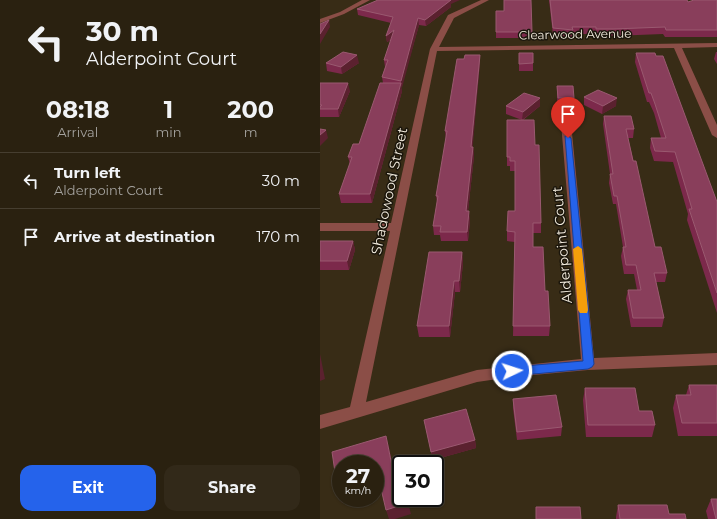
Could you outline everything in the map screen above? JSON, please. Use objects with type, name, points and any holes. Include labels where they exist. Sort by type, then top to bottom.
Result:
[{"type":"street","points":[[320,16],[356,0]]},
{"type":"street","points":[[320,21],[342,13],[367,0]]},
{"type":"street","name":"Shadowood Street","points":[[357,411],[434,48],[452,17],[486,0]]},
{"type":"street","points":[[677,45],[706,106],[717,134]]},
{"type":"street","name":"Clearwood Avenue","points":[[434,48],[717,45]]},
{"type":"street","points":[[706,106],[717,106]]},
{"type":"street","name":"Alderpoint Court","points":[[566,123],[588,364]]},
{"type":"street","points":[[320,227],[395,227]]},
{"type":"street","points":[[320,422],[477,376],[512,371],[588,364],[688,362],[717,359]]},
{"type":"building","points":[[378,0],[451,0],[425,20],[418,18],[401,81],[382,77],[388,60],[384,60],[394,30],[386,36],[393,17],[357,9]]},
{"type":"building","points":[[504,0],[531,0],[532,32],[496,32],[496,11],[504,11]]},
{"type":"building","points":[[550,0],[687,0],[688,2],[694,0],[717,0],[717,30],[666,30],[665,27],[596,29],[596,27],[572,27],[573,30],[553,28]]},
{"type":"building","points":[[329,20],[320,34],[320,24]]},
{"type":"building","points":[[343,52],[357,55],[341,67],[326,63]]},
{"type":"building","points":[[519,53],[533,53],[533,63],[519,64]]},
{"type":"building","points":[[636,53],[655,53],[656,56],[663,56],[717,202],[717,293],[689,209],[692,209],[675,152],[655,151],[651,138],[666,138]]},
{"type":"building","points":[[465,55],[480,55],[471,147],[473,147],[466,211],[469,211],[467,232],[440,232],[441,226],[433,226],[438,196],[436,196],[447,131],[445,131],[457,59],[464,59]]},
{"type":"building","points":[[320,83],[348,83],[338,109],[320,109],[322,105],[320,105]]},
{"type":"building","points":[[380,83],[401,83],[370,194],[339,194],[352,157],[348,157],[353,144],[359,144]]},
{"type":"building","points":[[557,86],[573,86],[574,98],[558,98]]},
{"type":"building","points":[[598,90],[617,98],[603,106],[584,97]]},
{"type":"building","points":[[524,93],[540,98],[523,112],[506,106]]},
{"type":"building","points":[[604,116],[631,116],[634,129],[626,129],[633,161],[636,161],[655,247],[661,247],[667,273],[654,273],[664,318],[633,318],[628,290],[641,290],[636,265],[626,265],[623,247],[626,247],[617,196],[614,196],[610,174],[613,174]]},
{"type":"building","points":[[507,120],[534,120],[535,145],[539,145],[541,223],[533,223],[533,247],[543,247],[545,291],[548,291],[550,326],[513,326],[515,232],[507,231],[508,211],[515,211],[515,161],[510,161],[510,157],[507,157]]},
{"type":"building","points":[[320,129],[326,130],[320,135]]},
{"type":"building","points":[[320,241],[353,241],[347,261],[320,261]]},
{"type":"building","points":[[429,252],[462,252],[459,281],[454,281],[449,326],[417,326]]},
{"type":"building","points":[[689,385],[717,385],[717,423],[682,423],[676,395],[691,395]]},
{"type":"building","points":[[585,388],[635,388],[639,411],[652,411],[655,425],[588,425]]},
{"type":"building","points":[[556,395],[562,427],[517,432],[513,399]]},
{"type":"building","points":[[466,409],[475,440],[431,452],[424,420]]},
{"type":"building","points":[[386,436],[392,466],[392,507],[395,507],[386,510],[384,501],[384,455],[332,455],[332,452]]},
{"type":"building","points":[[711,499],[717,499],[717,519],[716,519]]},
{"type":"building","points":[[618,505],[667,505],[669,514],[685,514],[686,519],[620,519]]},
{"type":"building","points":[[536,507],[580,507],[581,519],[536,519]]},
{"type":"slow traffic","points":[[578,249],[583,310]]},
{"type":"route","points":[[512,371],[588,364],[568,138]]}]
